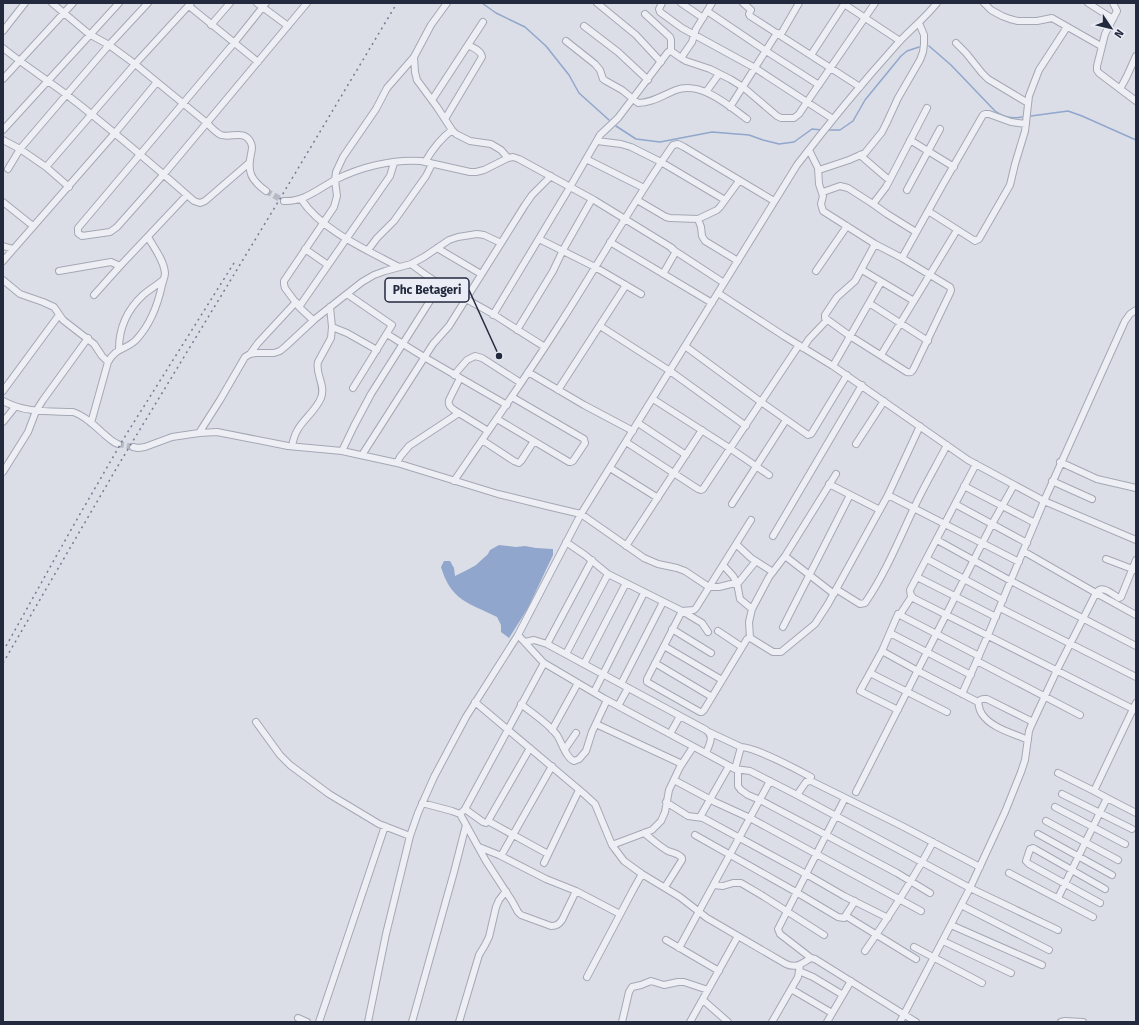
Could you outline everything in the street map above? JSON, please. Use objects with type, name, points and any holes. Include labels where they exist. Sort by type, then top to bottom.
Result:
[{"type":"street","points":[[3,31],[25,3]]},
{"type":"street","points":[[52,3],[90,34],[136,64],[216,132],[224,136],[242,135],[248,138],[252,147],[249,163],[250,173],[253,180],[266,191]]},
{"type":"street","points":[[3,79],[73,3]]},
{"type":"street","points":[[3,130],[119,3]]},
{"type":"street","points":[[8,169],[20,149],[109,45],[148,3]]},
{"type":"street","points":[[211,25],[230,3]]},
{"type":"street","points":[[288,26],[262,4],[234,43],[78,228],[78,233],[82,236],[113,231],[118,227],[164,174],[207,123],[288,26],[307,3]]},
{"type":"street","points":[[313,320],[297,304],[285,288],[284,281],[334,207],[337,196],[335,180],[338,166],[376,109],[388,88],[414,57],[431,25],[447,3]]},
{"type":"street","points":[[597,3],[636,35],[661,62]]},
{"type":"street","points":[[662,3],[659,9],[660,12],[682,28],[755,68],[833,119]]},
{"type":"street","points":[[681,3],[703,18]]},
{"type":"street","points":[[681,58],[692,42],[694,34],[712,3]]},
{"type":"street","points":[[743,3],[751,10],[749,14],[750,16],[860,87]]},
{"type":"street","points":[[730,107],[778,33],[781,34],[799,3]]},
{"type":"street","points":[[671,51],[681,58],[719,74],[743,87],[774,114],[781,118],[794,118],[831,68],[875,3]]},
{"type":"street","points":[[368,1022],[386,934],[410,836],[422,803],[434,777],[466,716],[518,635],[581,514],[797,166],[828,124],[900,41],[929,13],[937,3]]},
{"type":"street","points":[[984,3],[991,10],[1002,16],[1018,21],[1037,21],[1052,18],[1101,46]]},
{"type":"street","points":[[1088,3],[1112,19]]},
{"type":"street","points":[[1113,3],[1117,11],[1112,19],[1101,46],[1097,70],[1136,101]]},
{"type":"street","points":[[46,167],[190,4],[211,25],[258,62]]},
{"type":"street","points":[[811,55],[844,4],[900,41]]},
{"type":"street","points":[[707,11],[819,85]]},
{"type":"street","points":[[646,14],[670,37],[671,51]]},
{"type":"street","points":[[432,100],[483,22]]},
{"type":"street","points":[[818,170],[860,155],[869,148],[882,132],[898,98],[923,52],[923,30],[919,23]]},
{"type":"street","points":[[584,26],[618,52],[648,80]]},
{"type":"street","points":[[928,211],[975,241],[979,239],[1010,186],[1023,139],[1029,96],[1039,70],[1067,27]]},
{"type":"street","points":[[566,41],[595,64],[600,70],[603,79],[622,90],[638,103],[653,100],[675,90],[689,88],[706,92],[717,97],[747,119]]},
{"type":"street","points":[[956,43],[988,78],[1028,103]]},
{"type":"street","points":[[445,119],[482,57],[479,52],[468,44]]},
{"type":"street","points":[[3,48],[67,95],[141,154],[194,202],[205,202],[249,163]]},
{"type":"street","points":[[493,315],[597,141],[604,131],[618,118],[668,52],[671,51]]},
{"type":"street","points":[[1120,89],[1136,56]]},
{"type":"street","points":[[414,57],[417,80],[452,130],[470,141],[491,144],[501,150],[508,158]]},
{"type":"street","points":[[706,92],[719,74]]},
{"type":"street","points":[[3,261],[115,134],[157,82]]},
{"type":"street","points":[[873,204],[889,180],[926,108]]},
{"type":"street","points":[[902,258],[983,115],[989,114],[1011,122],[1026,124]]},
{"type":"street","points":[[907,190],[940,129]]},
{"type":"street","points":[[424,162],[439,141],[452,130]]},
{"type":"street","points":[[3,140],[20,149],[46,167],[69,187]]},
{"type":"street","points":[[910,140],[954,167]]},
{"type":"street","points":[[597,141],[621,144],[631,147],[661,162],[725,200]]},
{"type":"street","points":[[454,481],[545,347],[624,219],[673,145],[678,144],[774,201]]},
{"type":"street","points":[[809,150],[818,170],[819,184],[823,192],[821,204],[824,211],[875,244],[930,274],[950,287],[951,290],[928,341],[914,368],[910,372],[907,372],[850,336],[825,318],[837,297],[851,285],[862,270],[875,244]]},
{"type":"street","points":[[860,155],[889,180]]},
{"type":"street","points":[[284,201],[301,199],[335,180],[362,169],[394,162],[424,162],[476,172],[513,157],[592,199],[672,248],[724,283]]},
{"type":"street","points":[[586,159],[644,188]]},
{"type":"street","points":[[250,354],[258,343],[297,304],[328,265],[390,176],[394,162]]},
{"type":"street","points":[[368,250],[377,238],[394,221],[426,176],[432,164]]},
{"type":"street","points":[[362,455],[424,358],[437,339],[449,326],[466,300],[532,195],[551,176]]},
{"type":"street","points":[[637,200],[666,217],[698,220],[717,210],[739,180]]},
{"type":"street","points":[[823,192],[836,187],[844,186],[916,232]]},
{"type":"street","points":[[94,295],[187,195]]},
{"type":"street","points":[[301,199],[305,206],[323,222],[347,239],[399,267]]},
{"type":"street","points":[[517,330],[553,271],[563,250],[592,199]]},
{"type":"street","points":[[3,202],[33,226]]},
{"type":"street","points":[[698,220],[701,227],[702,236],[705,241],[738,261]]},
{"type":"street","points":[[816,271],[847,226]]},
{"type":"street","points":[[881,355],[957,230]]},
{"type":"street","points":[[199,433],[245,357],[250,354],[274,353],[280,351],[313,320],[362,282],[374,275],[411,264],[450,240],[458,237],[477,234],[484,235],[501,243]]},
{"type":"street","points":[[91,423],[111,356],[135,340],[153,314],[159,300],[164,280],[164,273],[162,264],[148,237]]},
{"type":"street","points":[[539,239],[595,267],[641,294]]},
{"type":"street","points":[[610,242],[712,304]]},
{"type":"street","points":[[3,246],[13,249]]},
{"type":"street","points":[[437,248],[481,274]]},
{"type":"street","points":[[662,274],[675,253],[672,248]]},
{"type":"street","points":[[305,249],[328,265]]},
{"type":"street","points":[[59,271],[111,262],[120,266]]},
{"type":"street","points":[[411,264],[440,285],[545,347]]},
{"type":"street","points":[[862,270],[914,301]]},
{"type":"street","points":[[3,280],[20,294],[49,304],[57,310],[63,320],[88,338],[108,362]]},
{"type":"street","points":[[120,349],[119,339],[122,326],[128,313],[143,295],[164,280]]},
{"type":"street","points":[[833,366],[881,282]]},
{"type":"street","points":[[342,451],[357,420],[402,344],[440,285]]},
{"type":"street","points":[[558,390],[626,285]]},
{"type":"street","points":[[718,293],[847,375],[976,464],[1044,501],[1136,540]]},
{"type":"street","points":[[347,294],[392,325],[353,388]]},
{"type":"street","points":[[869,303],[928,341]]},
{"type":"street","points":[[292,446],[296,432],[313,411],[321,397],[322,384],[317,366],[331,338],[332,327],[330,307]]},
{"type":"street","points":[[962,694],[1000,608],[1060,462],[1125,321],[1130,314],[1136,310]]},
{"type":"street","points":[[3,391],[59,315]]},
{"type":"street","points":[[626,442],[698,489],[703,489],[761,402],[801,346],[827,320]]},
{"type":"street","points":[[600,326],[670,371],[746,426]]},
{"type":"street","points":[[332,327],[347,333],[377,350]]},
{"type":"street","points":[[387,334],[424,358],[507,405]]},
{"type":"street","points":[[3,472],[28,432],[36,411],[88,338]]},
{"type":"street","points":[[685,346],[806,434],[811,434],[847,375]]},
{"type":"street","points":[[488,431],[450,407],[448,404],[457,376],[467,360],[475,356],[482,358],[521,383]]},
{"type":"street","points":[[528,372],[584,405],[633,431]]},
{"type":"street","points":[[773,536],[862,386]]},
{"type":"street","points":[[497,419],[566,460],[573,461],[585,442],[582,438],[512,397]]},
{"type":"street","points":[[653,399],[769,475]]},
{"type":"street","points":[[3,401],[15,407],[26,410],[73,412],[91,423],[110,440],[118,444]]},
{"type":"street","points":[[856,444],[884,401]]},
{"type":"street","points":[[3,422],[15,407]]},
{"type":"street","points":[[397,463],[409,446],[459,413]]},
{"type":"street","points":[[732,504],[786,420]]},
{"type":"street","points":[[638,423],[686,455]]},
{"type":"street","points":[[750,638],[773,652],[781,652],[815,624],[888,495],[920,426]]},
{"type":"street","points":[[626,546],[702,430]]},
{"type":"street","points":[[132,447],[145,447],[172,437],[217,432],[292,446],[342,451],[397,463],[527,502],[581,514],[644,558],[658,564],[685,571],[709,587],[719,587],[737,583],[756,561]]},
{"type":"street","points":[[482,440],[519,463],[534,441]]},
{"type":"street","points":[[785,556],[809,575],[835,591],[860,604],[865,603],[876,588],[889,563],[914,508],[947,445]]},
{"type":"street","points":[[1060,462],[1097,479],[1136,488]]},
{"type":"street","points":[[976,464],[910,590],[912,596],[1057,670],[1135,707],[1094,791]]},
{"type":"street","points":[[610,468],[658,498]]},
{"type":"street","points":[[750,638],[749,622],[752,609],[773,572],[785,556],[836,474]]},
{"type":"street","points":[[1052,481],[1092,499]]},
{"type":"street","points":[[829,484],[880,510]]},
{"type":"street","points":[[856,792],[973,560],[1014,485]]},
{"type":"street","points":[[964,486],[1035,523]]},
{"type":"street","points":[[783,627],[850,495]]},
{"type":"street","points":[[888,495],[1019,562]]},
{"type":"street","points":[[955,504],[1027,543]]},
{"type":"street","points":[[684,610],[694,610],[751,520]]},
{"type":"street","points":[[937,540],[1011,581],[1136,646]]},
{"type":"street","points":[[566,542],[592,560],[608,574],[644,593],[684,610],[702,623],[708,632]]},
{"type":"street","points":[[736,544],[746,554],[773,572]]},
{"type":"street","points":[[1023,551],[1136,615]]},
{"type":"street","points":[[927,559],[1003,600]]},
{"type":"street","points":[[1106,559],[1134,570]]},
{"type":"street","points":[[547,644],[592,560]]},
{"type":"street","points":[[900,1022],[970,888],[1016,788],[1024,760],[1029,731],[1057,670],[1096,593],[1102,589],[1119,598],[1121,597],[1134,570],[1136,560]]},
{"type":"street","points":[[723,565],[737,583],[740,599],[752,609]]},
{"type":"street","points":[[566,654],[608,574]]},
{"type":"street","points":[[917,577],[996,617]]},
{"type":"street","points":[[584,664],[626,583]]},
{"type":"street","points":[[594,692],[644,593]]},
{"type":"street","points":[[898,710],[860,691],[882,651],[898,614],[901,613],[912,596]]},
{"type":"street","points":[[621,684],[663,602]]},
{"type":"street","points":[[1000,608],[1136,678]]},
{"type":"street","points":[[684,610],[672,629],[647,679],[647,682],[702,712],[745,641],[750,638]]},
{"type":"street","points":[[898,614],[937,634],[1044,697],[1080,716]]},
{"type":"street","points":[[672,629],[711,653]]},
{"type":"street","points":[[718,630],[742,647]]},
{"type":"street","points":[[890,633],[971,675]]},
{"type":"street","points":[[518,635],[544,662],[618,706],[693,747],[734,768],[750,771],[770,781],[970,888],[1058,930]]},
{"type":"street","points":[[525,642],[534,640],[547,644],[710,732],[741,747],[765,755],[811,777]]},
{"type":"street","points":[[664,646],[723,679]]},
{"type":"street","points":[[882,651],[978,702],[981,712],[990,722],[1028,740]]},
{"type":"street","points":[[460,814],[465,809],[544,662]]},
{"type":"street","points":[[655,663],[712,697]]},
{"type":"street","points":[[870,673],[947,712]]},
{"type":"street","points":[[552,730],[578,683]]},
{"type":"street","points":[[618,706],[628,688]]},
{"type":"street","points":[[978,702],[980,699],[987,699],[1033,722]]},
{"type":"street","points":[[521,704],[552,730],[571,760],[576,761],[580,759],[586,751],[596,724],[608,700]]},
{"type":"street","points":[[475,702],[595,804],[612,845],[624,861],[642,874],[680,897],[707,918],[791,966],[800,968],[843,995]]},
{"type":"street","points":[[670,734],[680,716]]},
{"type":"street","points":[[256,722],[280,755],[329,794],[385,826],[410,836]]},
{"type":"street","points":[[596,724],[682,764]]},
{"type":"street","points":[[706,753],[711,741],[710,732]]},
{"type":"street","points":[[565,749],[576,733]]},
{"type":"street","points":[[612,845],[652,830],[661,821],[665,812],[669,790],[682,764],[693,747]]},
{"type":"street","points":[[700,817],[710,799],[734,768],[741,747]]},
{"type":"street","points":[[488,821],[530,748]]},
{"type":"street","points":[[502,856],[552,766]]},
{"type":"street","points":[[734,768],[738,786],[748,795],[826,835],[911,881],[930,893]]},
{"type":"street","points":[[1058,773],[1136,814]]},
{"type":"street","points":[[674,780],[750,818],[921,911]]},
{"type":"street","points":[[679,948],[770,781]]},
{"type":"street","points":[[797,795],[806,782],[810,781],[981,864]]},
{"type":"street","points":[[544,863],[579,790]]},
{"type":"street","points":[[1062,794],[1132,829]]},
{"type":"street","points":[[845,798],[796,892],[778,929],[778,932],[810,958],[815,959],[916,1022]]},
{"type":"street","points":[[1058,898],[1107,798]]},
{"type":"street","points":[[666,802],[688,816],[700,817],[740,837],[839,893],[888,918]]},
{"type":"street","points":[[422,803],[460,814],[486,861],[521,915],[556,926],[562,920],[576,892]]},
{"type":"street","points":[[1055,808],[1093,826],[1125,844]]},
{"type":"street","points":[[465,809],[483,822],[486,823],[488,821],[548,854]]},
{"type":"street","points":[[1046,820],[1118,860]]},
{"type":"street","points":[[412,1022],[466,825]]},
{"type":"street","points":[[319,1022],[385,826]]},
{"type":"street","points":[[644,833],[663,848],[678,854],[682,858],[665,887]]},
{"type":"street","points":[[1038,834],[1112,875]]},
{"type":"street","points":[[695,835],[838,917],[843,918],[846,916],[855,901]]},
{"type":"street","points":[[865,950],[900,899],[933,842]]},
{"type":"street","points":[[479,847],[502,856],[546,879],[620,914]]},
{"type":"street","points":[[1100,903],[1028,862],[1026,858],[1030,849],[1035,849],[1105,889]]},
{"type":"street","points":[[1009,873],[1093,916]]},
{"type":"street","points":[[587,977],[642,874]]},
{"type":"street","points":[[714,885],[719,887],[734,883],[741,883],[824,935]]},
{"type":"street","points":[[459,1022],[479,955],[489,937],[496,907],[506,891]]},
{"type":"street","points":[[961,905],[1049,950]]},
{"type":"street","points":[[846,916],[916,959]]},
{"type":"street","points":[[951,925],[1042,965]]},
{"type":"street","points":[[690,1022],[738,936]]},
{"type":"street","points":[[666,940],[719,971]]},
{"type":"street","points":[[942,941],[1011,973]]},
{"type":"street","points":[[914,947],[982,983]]},
{"type":"street","points":[[772,1022],[798,977],[800,968],[810,958]]},
{"type":"street","points":[[622,1022],[629,992],[632,987],[651,981],[664,985],[684,982],[708,990]]},
{"type":"street","points":[[827,1022],[851,981]]},
{"type":"street","points":[[791,989],[832,1013]]},
{"type":"street","points":[[703,1000],[728,1022]]},
{"type":"street","points":[[298,1018],[307,1022]]},
{"type":"street","points":[[1061,1022],[1082,1022]]},
{"type":"water","points":[[499,545],[553,549],[553,555],[528,608],[509,638],[501,632],[501,625],[497,617],[462,600],[456,594],[445,578],[441,567],[444,561],[450,561],[454,568],[455,576],[476,565],[488,554],[490,550]]},
{"type":"waterway","points":[[482,3],[496,13],[525,27],[546,46],[569,75],[579,93],[609,120]]},
{"type":"waterway","points":[[929,46],[951,65],[995,111],[1008,117],[1022,117]]},
{"type":"waterway","points":[[828,130],[840,130],[853,121],[865,100],[901,56],[907,51],[919,47]]},
{"type":"waterway","points":[[1031,116],[1068,111],[1136,140]]},
{"type":"waterway","points":[[616,126],[636,139],[660,142],[712,132],[749,135],[779,144],[794,142],[812,129],[822,130]]},
{"type":"tunnel","points":[[266,191],[284,201]]},
{"type":"tunnel","points":[[118,444],[133,447]]},
{"type":"railway","points":[[3,663],[119,464],[397,3]]},
{"type":"railway","points":[[6,646],[124,438],[234,263]]},
{"type":"place","name":"Phc Betageri","points":[[499,356]]}]
